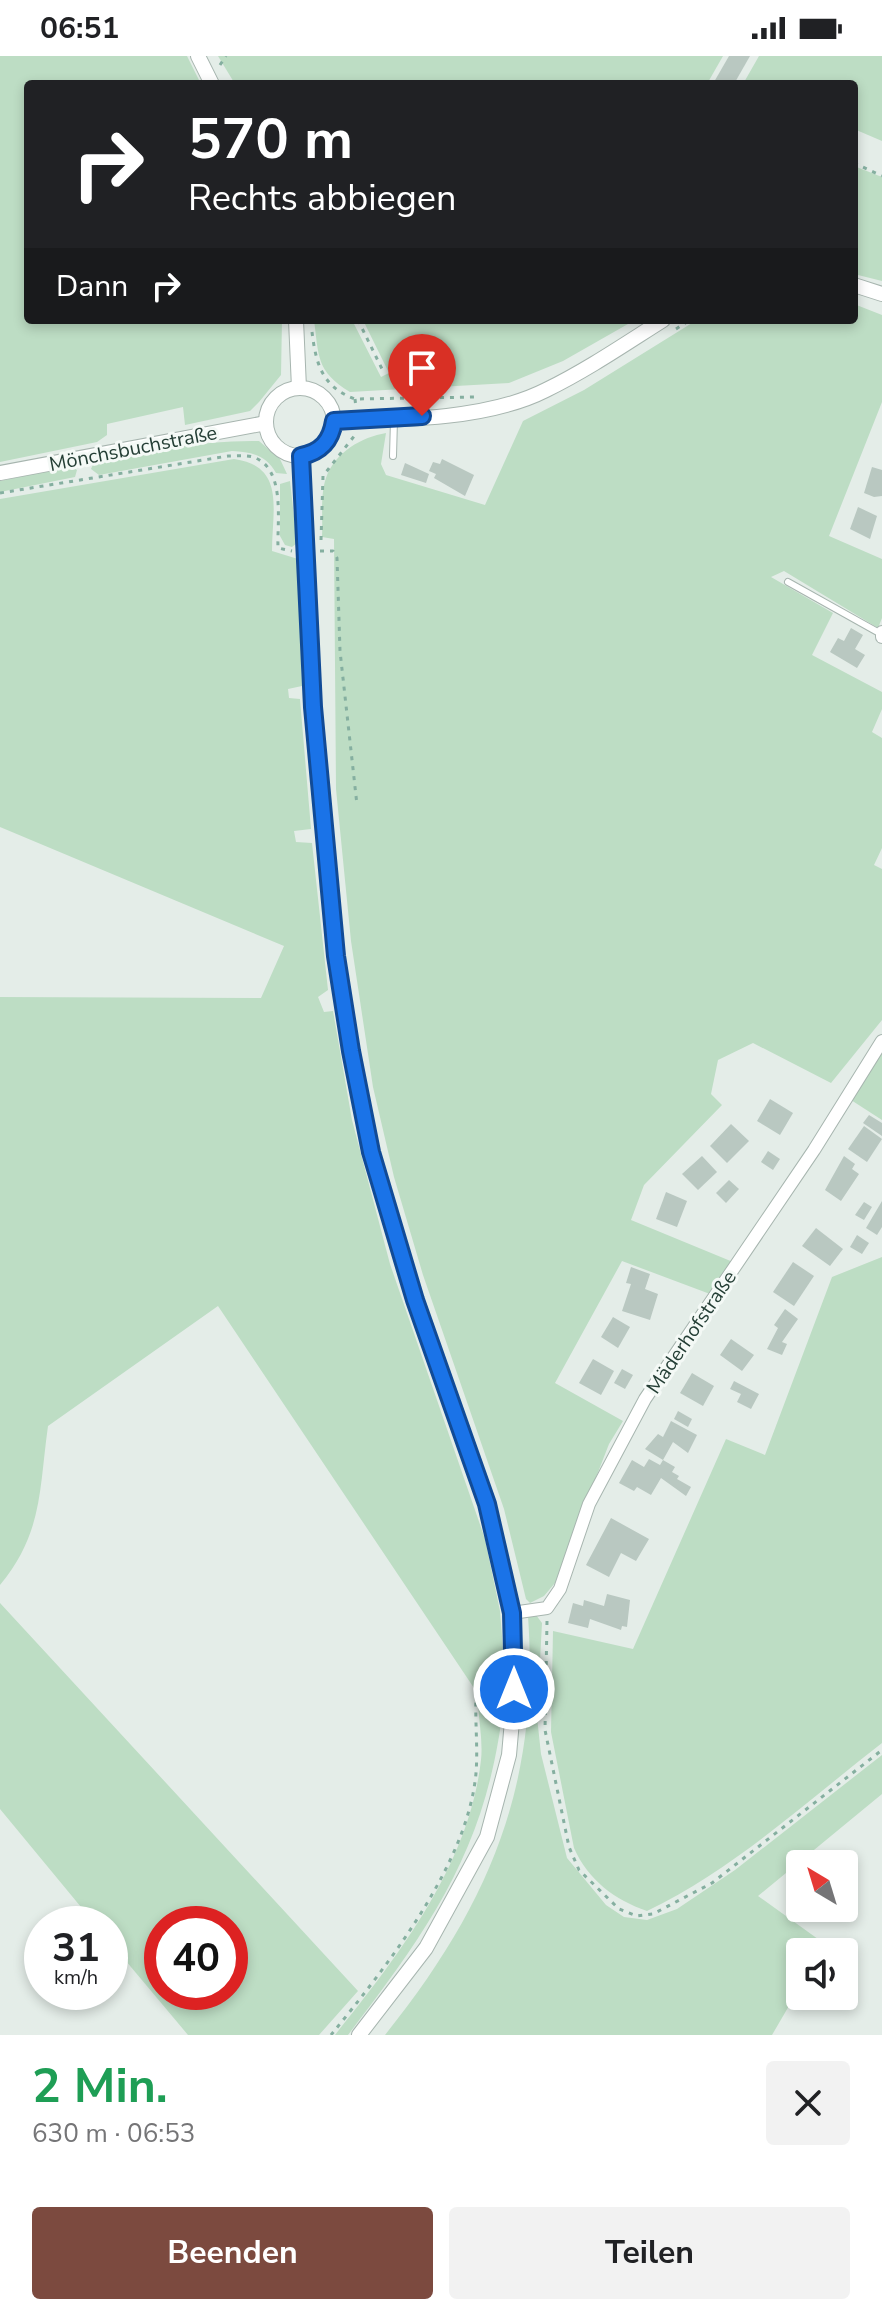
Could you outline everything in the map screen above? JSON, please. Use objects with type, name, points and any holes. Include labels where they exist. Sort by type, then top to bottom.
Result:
[{"type":"street","points":[[198,56],[210,80]]},
{"type":"street","points":[[858,286],[882,294]]},
{"type":"street","points":[[296,324],[299,388]]},
{"type":"street","points":[[334,421],[394,419],[495,406],[544,391],[656,324]]},
{"type":"street","points":[[299,388],[309,390],[326,401],[334,421],[328,441],[311,454],[301,456],[281,450],[268,434],[266,423],[267,413],[279,396],[299,388]]},
{"type":"street","name":"Mönchsbuchstraße","points":[[0,473],[266,423]]},
{"type":"street","points":[[301,456],[314,552],[313,707],[336,956],[351,1051],[371,1152],[415,1300],[487,1504],[512,1613],[514,1689],[509,1755],[487,1837],[426,1948],[359,2035]]},
{"type":"street","name":"Mäderhofstraße","points":[[547,1608],[560,1589],[589,1504],[645,1399],[799,1172],[882,1041]]},
{"type":"street","points":[[512,1613],[547,1608]]},
{"type":"lane","points":[[393,456],[394,419]]},
{"type":"lane","points":[[788,582],[882,634]]},
{"type":"path","points":[[858,165],[882,176]]},
{"type":"path","points":[[311,324],[316,364],[323,377],[346,395],[355,399],[474,396],[495,406]]},
{"type":"path","points":[[360,324],[384,373]]},
{"type":"path","points":[[323,476],[355,434]]},
{"type":"path","points":[[0,493],[228,456],[254,457],[271,471],[276,481],[278,548],[333,551],[337,558],[340,651],[357,805]]},
{"type":"path","points":[[547,1608],[545,1730],[569,1847],[579,1870],[619,1909],[637,1916],[653,1914],[712,1883],[882,1750]]},
{"type":"path","points":[[331,2035],[410,1932],[465,1821],[476,1775],[476,1698],[491,1689],[514,1689]]},
{"type":"green space","points":[[0,56],[187,56],[199,80],[24,80],[24,324],[282,324],[281,375],[250,411],[185,425],[183,407],[107,424],[107,435],[97,442],[0,462]]},
{"type":"green space","points":[[218,56],[723,56],[709,80],[233,80]]},
{"type":"green space","points":[[759,56],[882,56],[882,141],[858,131],[858,80],[745,80]]},
{"type":"green space","points":[[858,168],[882,177],[882,281],[858,275]]},
{"type":"green space","points":[[858,306],[882,315],[882,402],[829,536],[882,559],[882,618],[878,628],[784,571],[771,577],[833,613],[812,655],[882,692],[882,709],[872,732],[882,738],[882,848],[874,865],[882,869],[882,1020],[831,1083],[753,1043],[718,1060],[711,1094],[722,1105],[644,1185],[631,1220],[733,1262],[710,1294],[622,1261],[555,1383],[623,1421],[609,1444],[555,1583],[544,1596],[530,1603],[526,1599],[504,1509],[423,1275],[394,1177],[373,1087],[351,941],[336,789],[334,539],[322,537],[322,499],[330,469],[343,453],[359,442],[386,433],[381,464],[386,475],[485,505],[523,421],[584,390],[690,324],[858,324]]},
{"type":"green space","points":[[315,324],[354,324],[381,377],[389,373],[365,324],[628,324],[563,361],[509,383],[350,392],[325,370]]},
{"type":"green space","points":[[259,441],[280,459],[287,474],[276,473],[268,462],[258,456],[232,451],[99,475],[91,469],[94,462],[155,450],[217,442]]},
{"type":"green space","points":[[234,459],[251,463],[269,480],[274,506],[272,551],[298,559],[302,686],[288,689],[289,698],[300,699],[311,829],[294,831],[296,842],[312,843],[328,990],[318,997],[324,1012],[333,1011],[352,1120],[390,1264],[485,1539],[500,1611],[505,1675],[476,1691],[218,1306],[48,1426],[32,1529],[14,1566],[0,1585],[0,997],[261,998],[284,946],[0,827],[0,499]]},
{"type":"green space","points":[[71,466],[77,470],[75,477],[0,492],[0,481]]},
{"type":"green space","points":[[290,481],[297,543],[292,547],[285,545],[280,536],[280,484]]},
{"type":"green space","points":[[882,1051],[882,1120],[851,1100]]},
{"type":"green space","points":[[882,1257],[882,1743],[740,1855],[647,1911],[624,1901],[604,1887],[587,1870],[574,1848],[551,1732],[553,1631],[633,1649],[726,1439],[765,1455],[832,1277]]},
{"type":"green space","points":[[0,1603],[358,1991],[319,2035],[188,2035],[167,2010],[248,2010],[248,1906],[144,1906],[144,1983],[128,1963],[128,1906],[80,1906],[0,1809]]},
{"type":"green space","points":[[536,1615],[542,1623],[537,1717],[541,1754],[567,1858],[606,1905],[624,1917],[647,1920],[677,1909],[735,1870],[882,1755],[882,1794],[814,1850],[786,1850],[786,1873],[758,1896],[786,1916],[786,1922],[794,1922],[816,1938],[786,1938],[787,2010],[772,2035],[385,2035],[453,1938],[479,1890],[500,1840],[515,1789],[525,1734],[530,1677],[528,1616]]},
{"type":"green space","points":[[489,1697],[504,1699],[497,1750],[471,1839],[453,1879],[407,1955],[348,2035],[335,2035],[406,1941],[446,1872],[474,1799],[481,1760],[478,1704]]},
{"type":"building","points":[[729,56],[750,56],[736,80],[715,80]]},
{"type":"building","points":[[442,459],[474,475],[465,496],[434,478],[436,474],[429,471],[433,462],[440,464]]},
{"type":"building","points":[[405,463],[429,474],[426,483],[401,475]]},
{"type":"building","points":[[872,467],[882,470],[882,496],[864,493]]},
{"type":"building","points":[[858,507],[877,516],[870,539],[850,529]]},
{"type":"building","points":[[851,628],[863,635],[855,649],[865,655],[857,668],[830,652],[838,638],[844,641]]},
{"type":"building","points":[[770,1099],[793,1113],[780,1135],[757,1121]]},
{"type":"building","points":[[869,1115],[882,1123],[882,1136],[863,1123]]},
{"type":"building","points":[[731,1124],[749,1141],[727,1163],[710,1146]]},
{"type":"building","points":[[864,1126],[882,1139],[867,1162],[848,1149]]},
{"type":"building","points":[[768,1151],[780,1159],[773,1170],[761,1162]]},
{"type":"building","points":[[702,1156],[717,1172],[698,1190],[682,1174]]},
{"type":"building","points":[[844,1156],[855,1164],[852,1169],[859,1174],[841,1201],[825,1190]]},
{"type":"building","points":[[729,1180],[739,1189],[726,1203],[716,1193]]},
{"type":"building","points":[[666,1192],[687,1201],[677,1227],[656,1219]]},
{"type":"building","points":[[882,1201],[882,1227],[877,1235],[866,1228]]},
{"type":"building","points":[[864,1202],[872,1207],[864,1220],[855,1215]]},
{"type":"building","points":[[816,1228],[843,1249],[830,1266],[802,1246]]},
{"type":"building","points":[[857,1235],[869,1243],[862,1254],[850,1247]]},
{"type":"building","points":[[793,1262],[814,1276],[794,1306],[773,1292]]},
{"type":"building","points":[[631,1267],[650,1274],[645,1289],[658,1294],[650,1320],[622,1311],[631,1284],[626,1283]]},
{"type":"building","points":[[785,1309],[798,1319],[782,1342],[787,1344],[782,1355],[767,1349],[778,1328],[774,1325]]},
{"type":"building","points":[[613,1317],[630,1327],[618,1348],[601,1337]]},
{"type":"building","points":[[731,1339],[754,1355],[742,1371],[720,1355]]},
{"type":"building","points":[[593,1359],[614,1371],[601,1395],[579,1383]]},
{"type":"building","points":[[622,1369],[633,1375],[625,1389],[614,1383]]},
{"type":"building","points":[[692,1373],[714,1386],[703,1406],[680,1393]]},
{"type":"building","points":[[734,1381],[759,1394],[751,1409],[737,1402],[741,1394],[730,1389]]},
{"type":"building","points":[[678,1411],[692,1419],[688,1427],[674,1419]]},
{"type":"building","points":[[671,1421],[697,1435],[688,1453],[673,1442],[663,1460],[645,1449],[658,1434],[663,1437]]},
{"type":"building","points":[[649,1459],[660,1465],[663,1460],[675,1467],[672,1472],[679,1476],[677,1479],[691,1487],[686,1496],[661,1478],[651,1495],[637,1487],[634,1491],[619,1483],[632,1460],[644,1467]]},
{"type":"building","points":[[611,1518],[649,1539],[636,1561],[621,1553],[609,1577],[586,1565]]},
{"type":"building","points":[[607,1594],[630,1600],[627,1627],[622,1626],[621,1630],[590,1619],[588,1628],[568,1623],[573,1603],[583,1606],[584,1600],[604,1606]]},
{"type":"route","points":[[422,416],[334,421],[328,441],[311,454],[301,456],[313,707],[336,956],[371,1152],[415,1300],[487,1504],[512,1613],[514,1689]]}]
